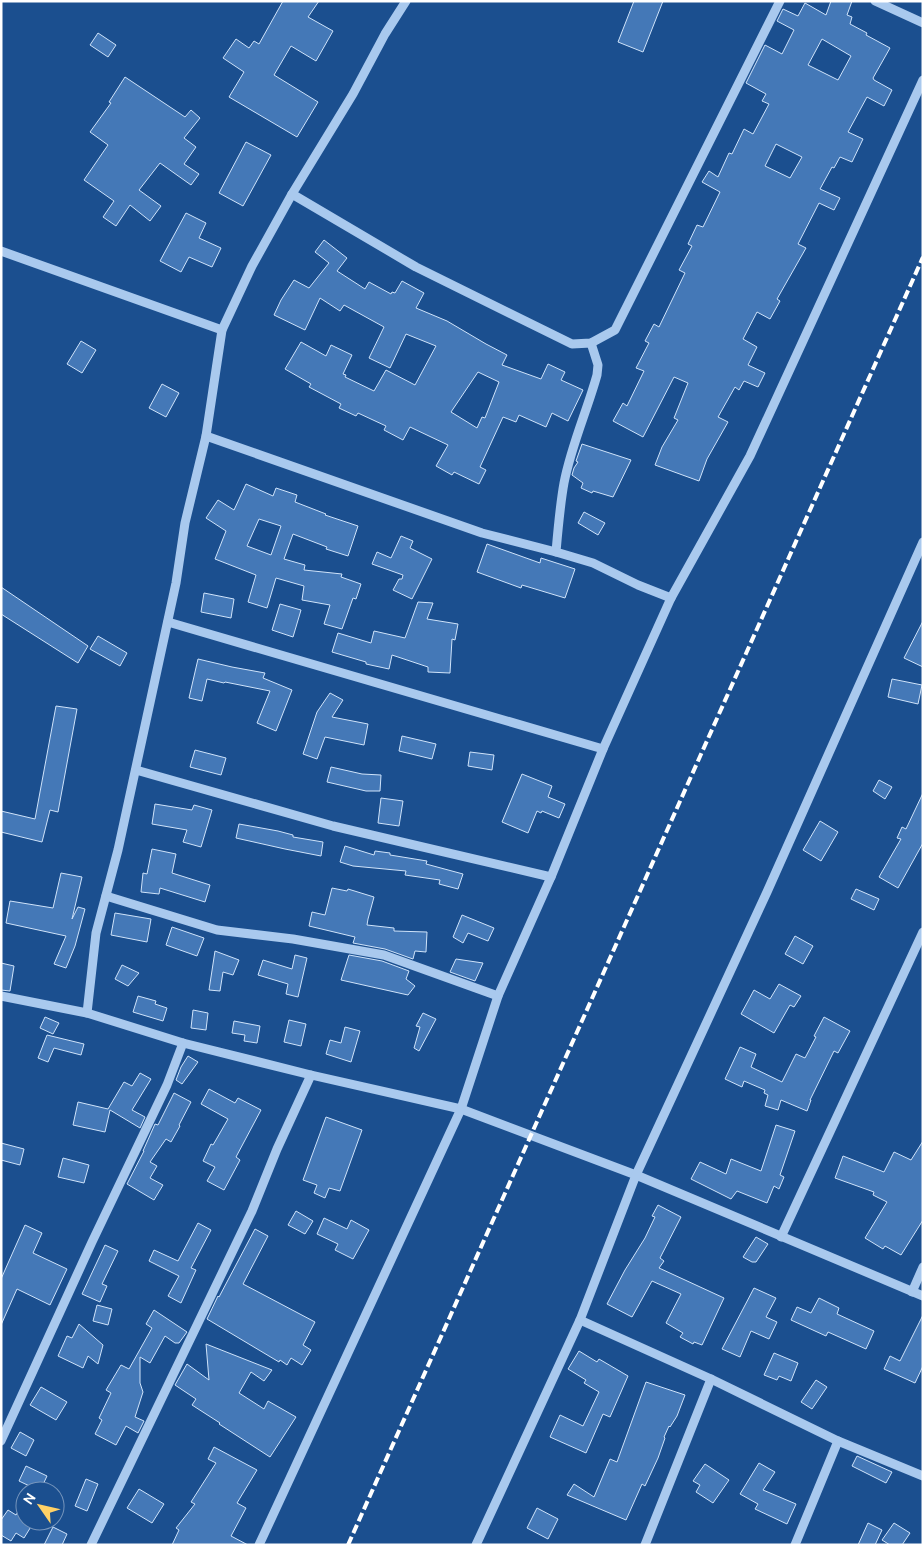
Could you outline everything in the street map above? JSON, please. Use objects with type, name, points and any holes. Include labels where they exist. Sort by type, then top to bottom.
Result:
[{"type":"street","points":[[86,1013],[96,933],[118,850],[168,622],[185,523],[206,436],[222,330],[252,266],[292,194],[353,94],[385,34],[406,1]]},
{"type":"street","points":[[292,194],[416,267],[494,306],[572,344],[591,343],[615,330],[780,1]]},
{"type":"street","points":[[875,1],[923,23]]},
{"type":"street","points":[[259,1545],[461,1109],[498,996],[551,877],[603,749],[671,598],[750,456],[923,80]]},
{"type":"street","points":[[1,251],[222,330]]},
{"type":"street","points":[[556,552],[558,521],[564,482],[597,375],[598,365],[591,343]]},
{"type":"street","points":[[206,436],[482,533],[593,563],[638,585],[671,598]]},
{"type":"street","points":[[476,1545],[580,1320],[636,1175],[767,892],[923,542]]},
{"type":"street","points":[[168,622],[603,749]]},
{"type":"street","points":[[136,770],[333,826],[551,877]]},
{"type":"street","points":[[106,896],[217,930],[384,955],[498,996]]},
{"type":"street","points":[[781,1237],[923,932]]},
{"type":"street","points":[[1,996],[86,1013],[182,1043],[461,1109],[636,1175],[923,1296]]},
{"type":"street","points":[[1,1441],[166,1085],[182,1043]]},
{"type":"street","points":[[91,1545],[248,1220],[312,1075]]},
{"type":"street","points":[[912,1292],[923,1267]]},
{"type":"street","points":[[580,1320],[711,1379],[838,1441],[923,1476]]},
{"type":"street","points":[[645,1545],[711,1379]]},
{"type":"street","points":[[795,1545],[838,1441]]},
{"type":"building","points":[[283,1],[319,1],[308,17],[333,31],[316,61],[291,46],[274,75],[318,102],[297,137],[229,97],[244,72],[223,58],[236,39],[249,48],[254,41],[259,44]]},
{"type":"building","points":[[634,1],[663,1],[643,52],[618,42]]},
{"type":"building","points":[[831,1],[852,1],[847,15],[852,17],[850,24],[890,48],[873,78],[892,90],[884,106],[867,97],[848,132],[863,139],[852,162],[840,157],[820,189],[840,198],[834,210],[819,203],[798,244],[806,248],[777,299],[780,301],[770,319],[757,312],[743,339],[757,347],[748,365],[765,373],[758,387],[744,381],[739,390],[735,387],[718,417],[728,422],[707,459],[699,481],[655,465],[662,447],[678,420],[674,418],[688,383],[674,377],[643,437],[613,421],[623,403],[627,406],[644,371],[636,368],[649,343],[645,341],[654,324],[659,327],[685,273],[679,270],[692,246],[688,244],[697,225],[703,227],[720,192],[702,182],[709,171],[718,177],[729,153],[732,154],[744,129],[753,134],[769,104],[762,101],[766,94],[746,83],[765,45],[782,54],[794,30],[777,21],[783,9],[798,16],[805,3],[826,15]],"holes":[[[822,39],[851,56],[838,80],[808,65]],[[776,144],[802,157],[790,178],[765,166]]]},
{"type":"building","points":[[98,33],[116,45],[108,57],[90,45]]},
{"type":"building","points":[[125,77],[185,117],[191,110],[200,118],[184,138],[196,147],[184,164],[199,174],[191,185],[160,163],[139,190],[161,206],[150,221],[130,205],[116,226],[103,217],[114,201],[84,180],[108,145],[90,132],[111,103],[109,102]]},
{"type":"building","points":[[246,142],[271,155],[243,206],[219,193]]},
{"type":"building","points":[[186,213],[206,223],[199,238],[221,248],[212,267],[189,257],[181,272],[160,261]]},
{"type":"building","points":[[324,240],[347,258],[337,271],[365,289],[369,282],[391,294],[392,292],[395,293],[402,281],[424,293],[416,308],[447,321],[507,355],[502,365],[541,379],[548,364],[565,372],[561,380],[583,390],[568,421],[552,413],[546,427],[519,415],[516,422],[503,417],[480,467],[486,470],[479,484],[454,472],[452,475],[436,466],[448,445],[410,427],[403,440],[384,430],[386,426],[358,413],[356,416],[339,408],[341,404],[309,387],[311,384],[285,369],[301,342],[326,356],[331,345],[352,355],[343,374],[346,375],[345,377],[374,391],[386,370],[415,385],[436,346],[406,334],[390,368],[369,358],[384,327],[344,305],[340,311],[320,298],[305,330],[274,315],[294,280],[309,288],[329,263],[315,252]],"holes":[[[478,372],[499,382],[485,418],[482,417],[477,428],[451,412]]]},
{"type":"building","points":[[81,341],[96,350],[82,373],[67,364]]},
{"type":"building","points":[[162,384],[179,393],[166,417],[149,408]]},
{"type":"building","points":[[582,444],[631,460],[613,497],[593,491],[592,493],[581,488],[583,483],[572,475],[578,462],[576,461]]},
{"type":"building","points":[[246,484],[273,496],[276,488],[297,495],[295,502],[358,526],[348,556],[326,549],[327,547],[293,534],[284,559],[305,565],[304,570],[342,574],[341,577],[361,584],[356,599],[353,598],[342,629],[324,624],[330,605],[302,600],[304,586],[276,578],[267,608],[248,602],[256,575],[215,559],[226,531],[206,518],[218,500],[234,510]],"holes":[[[259,519],[281,526],[271,555],[247,546]]]},
{"type":"building","points":[[584,512],[605,523],[598,535],[578,523]]},
{"type":"building","points":[[401,536],[413,541],[410,548],[432,559],[412,599],[393,590],[403,575],[372,564],[377,552],[391,558]]},
{"type":"building","points":[[487,544],[540,563],[541,558],[575,569],[565,598],[522,585],[521,588],[477,572]]},
{"type":"building","points":[[1,587],[88,646],[78,663],[1,614]]},
{"type":"building","points":[[204,593],[234,599],[231,618],[201,612]]},
{"type":"building","points":[[418,602],[433,603],[427,619],[458,624],[455,640],[452,639],[450,673],[428,672],[428,667],[392,655],[389,669],[366,664],[366,662],[332,652],[338,633],[371,643],[374,631],[405,638]]},
{"type":"building","points":[[280,604],[301,610],[293,637],[272,630]]},
{"type":"building","points":[[923,621],[923,667],[904,658]]},
{"type":"building","points":[[98,636],[127,653],[120,666],[90,649]]},
{"type":"building","points":[[198,659],[265,673],[263,678],[292,690],[276,731],[257,723],[270,691],[207,679],[202,701],[189,698]]},
{"type":"building","points":[[892,679],[922,685],[918,704],[888,697]]},
{"type":"building","points":[[330,693],[343,700],[332,717],[368,724],[364,745],[325,737],[317,759],[303,754],[317,712]]},
{"type":"building","points":[[56,706],[77,709],[58,812],[50,810],[42,842],[1,832],[1,811],[35,819]]},
{"type":"building","points":[[402,736],[436,744],[432,759],[399,751]]},
{"type":"building","points":[[195,750],[226,758],[221,775],[190,767]]},
{"type":"building","points":[[470,752],[494,755],[492,770],[468,766]]},
{"type":"building","points":[[331,767],[362,774],[381,775],[380,791],[366,791],[327,782]]},
{"type":"building","points":[[522,774],[552,786],[548,797],[565,804],[559,818],[542,811],[541,813],[537,811],[528,833],[502,822]]},
{"type":"building","points":[[879,780],[892,787],[885,799],[873,791]]},
{"type":"building","points":[[923,793],[923,843],[898,888],[879,877],[901,839],[897,838],[902,827],[906,829]]},
{"type":"building","points":[[381,798],[403,801],[399,826],[378,823]]},
{"type":"building","points":[[155,804],[192,810],[194,805],[212,810],[201,847],[183,842],[187,830],[152,824]]},
{"type":"building","points":[[820,821],[838,832],[821,861],[803,850]]},
{"type":"building","points":[[239,824],[323,842],[321,856],[236,838]]},
{"type":"building","points":[[345,846],[374,855],[375,851],[427,861],[426,864],[463,874],[458,889],[439,884],[440,880],[405,875],[406,871],[353,866],[340,862]]},
{"type":"building","points":[[152,849],[176,854],[172,873],[210,885],[205,902],[160,888],[159,894],[141,892],[143,873],[147,874]]},
{"type":"building","points":[[61,873],[82,877],[72,919],[78,907],[85,909],[75,946],[66,968],[54,964],[66,936],[6,923],[10,901],[53,908]]},
{"type":"building","points":[[332,888],[347,891],[348,889],[374,897],[367,925],[394,928],[394,931],[427,932],[426,952],[415,951],[413,959],[385,949],[353,943],[355,937],[309,926],[312,912],[325,915]]},
{"type":"building","points":[[856,889],[879,899],[874,910],[851,899]]},
{"type":"building","points":[[115,913],[151,919],[147,942],[111,935]]},
{"type":"building","points":[[462,915],[494,928],[488,941],[468,933],[463,943],[453,937]]},
{"type":"building","points":[[172,927],[204,938],[197,956],[166,945]]},
{"type":"building","points":[[795,936],[813,946],[803,964],[785,954]]},
{"type":"building","points":[[215,951],[239,960],[233,975],[223,972],[220,991],[209,990]]},
{"type":"building","points":[[295,955],[307,958],[298,997],[286,994],[288,984],[258,975],[263,960],[292,969]]},
{"type":"building","points":[[349,955],[382,961],[409,971],[406,979],[415,986],[408,995],[341,980]]},
{"type":"building","points":[[456,959],[483,963],[475,981],[450,972]]},
{"type":"building","points":[[1,963],[14,966],[10,991],[1,990]]},
{"type":"building","points":[[122,965],[139,973],[128,986],[115,979]]},
{"type":"building","points":[[779,984],[801,996],[794,1007],[790,1005],[774,1033],[741,1014],[754,990],[770,999]]},
{"type":"building","points":[[138,996],[156,1001],[155,1004],[167,1008],[163,1021],[133,1012]]},
{"type":"building","points":[[193,1010],[208,1013],[206,1030],[191,1028]]},
{"type":"building","points":[[423,1013],[436,1019],[419,1051],[414,1048],[420,1027],[416,1026]]},
{"type":"building","points":[[45,1017],[59,1023],[53,1034],[40,1028]]},
{"type":"building","points":[[824,1017],[850,1031],[838,1053],[834,1051],[810,1100],[807,1111],[781,1100],[778,1110],[765,1106],[768,1095],[764,1093],[765,1090],[744,1081],[742,1087],[725,1079],[740,1047],[756,1054],[751,1067],[782,1082],[796,1054],[805,1058]]},
{"type":"building","points":[[289,1020],[306,1024],[301,1046],[284,1042]]},
{"type":"building","points":[[234,1021],[260,1026],[257,1043],[244,1041],[245,1035],[232,1033]]},
{"type":"building","points":[[345,1027],[360,1031],[351,1062],[326,1054],[330,1040],[341,1043]]},
{"type":"building","points":[[47,1035],[84,1044],[81,1055],[54,1048],[48,1062],[38,1058]]},
{"type":"building","points":[[188,1056],[198,1062],[182,1084],[176,1080]]},
{"type":"building","points":[[140,1073],[151,1079],[132,1110],[145,1117],[140,1128],[110,1110],[105,1132],[73,1125],[78,1102],[108,1109],[124,1082],[132,1086]]},
{"type":"building","points":[[209,1089],[235,1103],[238,1098],[261,1110],[236,1157],[240,1160],[224,1190],[207,1181],[215,1167],[203,1161],[211,1144],[213,1145],[228,1119],[201,1104]]},
{"type":"building","points":[[174,1093],[191,1102],[171,1142],[166,1139],[150,1162],[157,1166],[150,1178],[163,1185],[154,1200],[127,1184],[155,1124],[158,1125]]},
{"type":"building","points":[[326,1117],[362,1130],[340,1191],[329,1188],[325,1198],[314,1193],[317,1185],[303,1180]]},
{"type":"building","points":[[776,1125],[795,1131],[780,1175],[784,1177],[779,1189],[774,1186],[767,1203],[737,1191],[731,1199],[691,1179],[700,1162],[726,1174],[731,1159],[761,1171]]},
{"type":"building","points":[[923,1141],[923,1220],[901,1255],[885,1246],[883,1249],[865,1238],[887,1202],[873,1195],[874,1192],[835,1178],[843,1156],[884,1172],[894,1152],[911,1160]]},
{"type":"building","points":[[1,1143],[24,1149],[20,1165],[1,1160]]},
{"type":"building","points":[[63,1158],[89,1165],[84,1183],[58,1177]]},
{"type":"building","points":[[658,1205],[681,1217],[660,1258],[664,1261],[659,1268],[724,1298],[702,1345],[694,1342],[693,1344],[680,1337],[683,1333],[666,1323],[681,1294],[652,1281],[632,1317],[607,1304],[645,1238],[655,1217],[652,1216]]},
{"type":"building","points":[[296,1211],[313,1221],[305,1234],[288,1225]]},
{"type":"building","points":[[324,1218],[347,1229],[351,1220],[369,1230],[353,1259],[335,1250],[338,1244],[317,1234]]},
{"type":"building","points":[[198,1223],[211,1230],[191,1268],[196,1270],[181,1303],[168,1296],[179,1276],[149,1261],[154,1250],[178,1261]]},
{"type":"building","points":[[25,1225],[42,1233],[33,1253],[67,1269],[50,1305],[17,1289],[1,1325],[1,1279]]},
{"type":"building","points":[[255,1229],[268,1236],[243,1284],[315,1322],[303,1345],[311,1350],[302,1365],[291,1358],[287,1365],[280,1360],[279,1362],[207,1319]]},
{"type":"building","points":[[756,1237],[768,1244],[756,1262],[752,1262],[743,1257]]},
{"type":"building","points":[[105,1245],[118,1251],[102,1284],[107,1286],[100,1302],[82,1294]]},
{"type":"building","points":[[754,1288],[776,1298],[766,1317],[777,1322],[769,1339],[751,1331],[740,1357],[722,1349]]},
{"type":"building","points":[[819,1298],[839,1308],[837,1314],[874,1331],[866,1349],[828,1332],[826,1336],[791,1320],[797,1307],[811,1313]]},
{"type":"building","points":[[97,1305],[112,1309],[108,1325],[93,1321]]},
{"type":"building","points":[[154,1310],[187,1332],[179,1343],[175,1343],[165,1336],[150,1363],[140,1357],[140,1383],[143,1392],[135,1417],[144,1421],[138,1433],[126,1426],[116,1445],[95,1434],[102,1420],[99,1418],[111,1393],[106,1390],[121,1365],[129,1369],[152,1328],[146,1324]]},
{"type":"building","points":[[923,1315],[923,1366],[915,1383],[884,1369],[890,1356],[900,1361]]},
{"type":"building","points":[[79,1324],[103,1345],[98,1364],[88,1356],[83,1368],[58,1356],[67,1336],[72,1338]]},
{"type":"building","points":[[206,1344],[272,1370],[264,1381],[251,1372],[239,1393],[264,1409],[268,1401],[296,1417],[270,1457],[192,1405],[196,1399],[175,1385],[187,1364],[209,1380]]},
{"type":"building","points":[[579,1351],[597,1362],[599,1359],[628,1376],[610,1417],[603,1414],[586,1453],[550,1437],[560,1415],[583,1426],[599,1392],[584,1383],[586,1380],[568,1369]]},
{"type":"building","points":[[774,1353],[798,1363],[791,1381],[779,1376],[777,1380],[764,1375]]},
{"type":"building","points":[[816,1380],[827,1387],[812,1409],[801,1402]]},
{"type":"building","points":[[646,1382],[685,1395],[677,1416],[669,1426],[664,1437],[658,1458],[645,1486],[642,1484],[626,1520],[567,1495],[574,1484],[594,1497],[610,1459],[617,1462]]},
{"type":"building","points":[[41,1387],[67,1402],[56,1420],[30,1405]]},
{"type":"building","points":[[20,1432],[34,1440],[26,1456],[11,1448]]},
{"type":"building","points":[[214,1447],[257,1470],[237,1503],[246,1508],[231,1536],[248,1545],[172,1545],[179,1530],[176,1528],[195,1504],[191,1502],[216,1463],[208,1459]]},
{"type":"building","points":[[857,1456],[892,1472],[886,1483],[852,1466]]},
{"type":"building","points":[[759,1463],[775,1472],[763,1490],[796,1504],[787,1524],[755,1509],[758,1504],[740,1494]]},
{"type":"building","points":[[705,1464],[729,1480],[713,1503],[696,1492],[700,1485],[693,1481]]},
{"type":"building","points":[[26,1466],[47,1476],[45,1481],[19,1481]]},
{"type":"building","points":[[86,1479],[98,1484],[87,1511],[75,1506]]},
{"type":"building","points":[[139,1489],[164,1504],[152,1523],[127,1508]]},
{"type":"building","points":[[537,1508],[558,1519],[548,1539],[527,1528]]},
{"type":"building","points":[[8,1510],[15,1514],[15,1531],[28,1531],[24,1538],[16,1533],[11,1541],[1,1535],[1,1520]]},
{"type":"building","points":[[868,1523],[882,1530],[875,1545],[858,1545]]},
{"type":"building","points":[[894,1523],[910,1533],[902,1545],[890,1545],[882,1540]]},
{"type":"building","points":[[51,1531],[61,1531],[67,1534],[62,1545],[44,1545]]},
{"type":"railway","points":[[348,1545],[923,257]]}]
